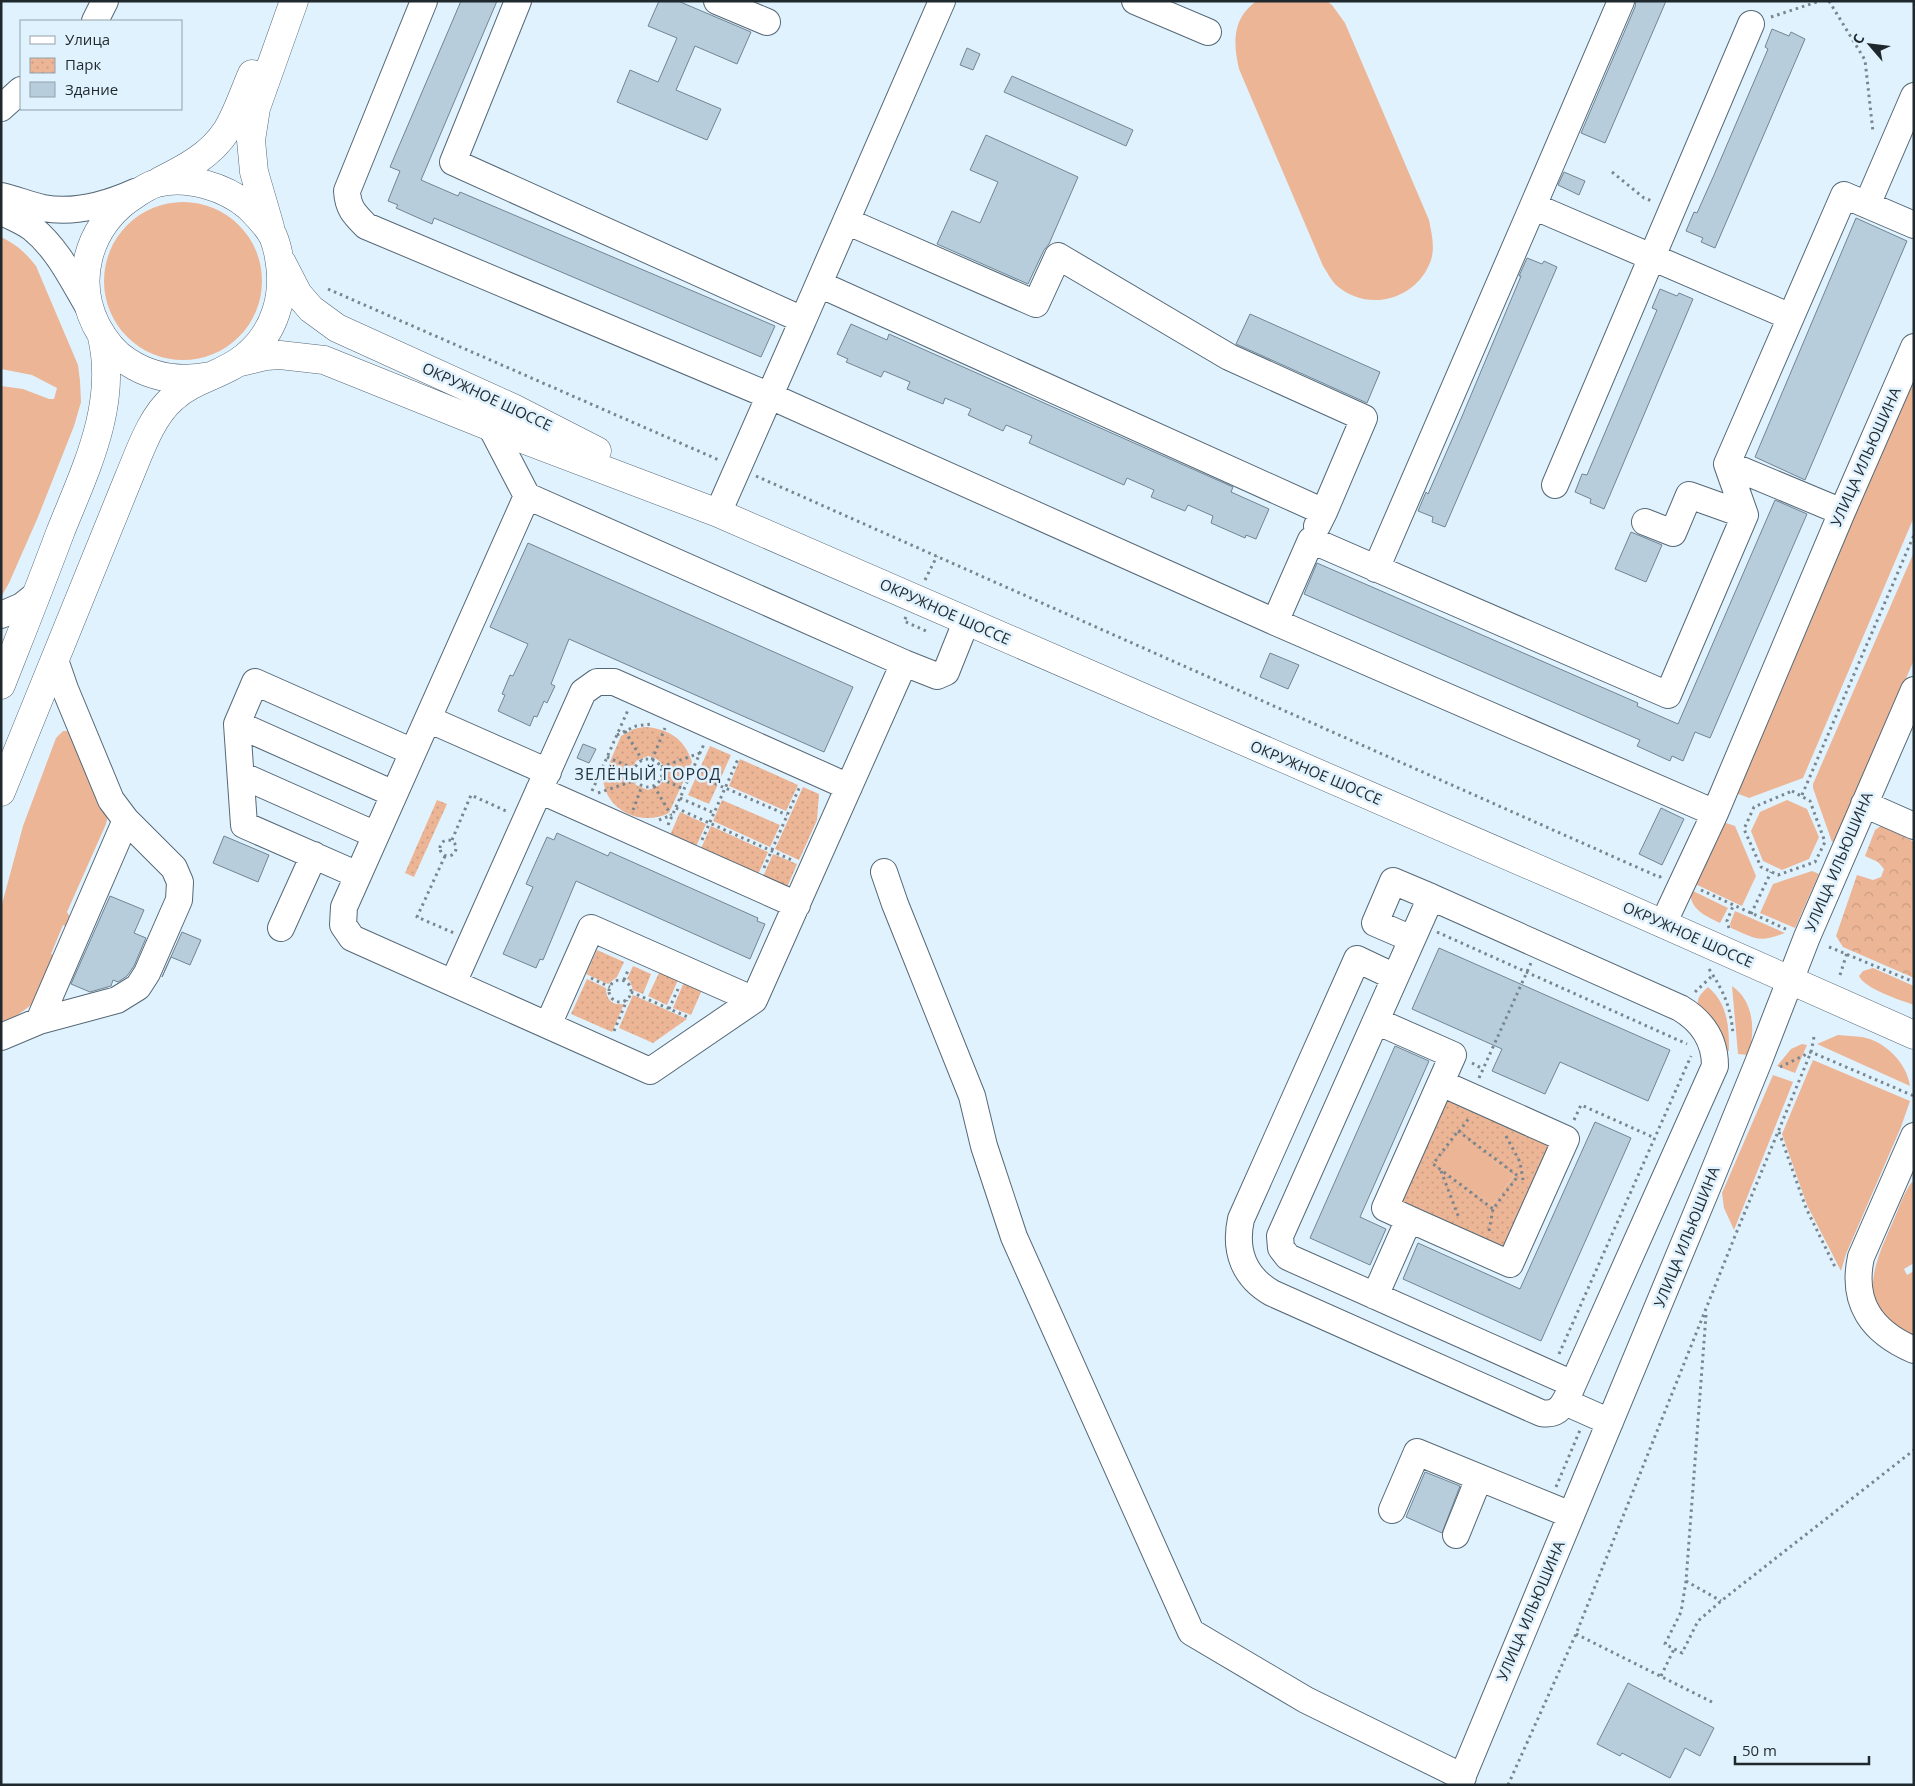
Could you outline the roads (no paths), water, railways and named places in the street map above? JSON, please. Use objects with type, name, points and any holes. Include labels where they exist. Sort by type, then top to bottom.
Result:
[{"type":"main road","points":[[3,672],[37,594],[94,445],[102,418],[107,388],[106,354],[102,337],[88,308],[86,287],[86,267],[93,243],[114,211],[151,185],[181,170],[204,155],[216,144],[228,128],[283,1]]},
{"type":"main road","points":[[1,792],[137,457],[155,422],[172,398],[181,391],[238,363],[260,342],[273,320],[281,291],[276,247],[254,172],[251,140],[256,108],[294,1]]},
{"type":"main road","points":[[151,185],[194,182],[216,187],[227,192],[257,215],[276,247]]},
{"type":"main road","name":"ОКРУЖНОЕ ШОССЕ","points":[[276,247],[298,294],[311,309],[337,328],[513,408],[718,513]]},
{"type":"main road","points":[[102,337],[116,353],[151,375],[184,380],[211,376]]},
{"type":"main road","name":"ОКРУЖНОЕ ШОССЕ","points":[[238,363],[266,356],[280,355],[324,360],[491,427],[718,513],[1914,1035]]},
{"type":"street","points":[[96,20],[105,1]]},
{"type":"street","points":[[424,1],[347,191],[348,204],[366,226],[770,396],[1275,622],[1715,813]]},
{"type":"street","points":[[518,1],[453,162],[803,320]]},
{"type":"street","points":[[717,1],[767,22]]},
{"type":"street","points":[[718,513],[942,1]]},
{"type":"street","points":[[1135,1],[1208,32]]},
{"type":"street","points":[[1376,568],[1621,1]]},
{"type":"street","points":[[1555,484],[1751,24]]},
{"type":"street","points":[[1,108],[20,91]]},
{"type":"street","points":[[1867,205],[1914,96]]},
{"type":"street","points":[[1,196],[45,208],[75,210],[98,206],[151,185]]},
{"type":"street","points":[[1311,540],[1668,695],[1745,515],[1727,464],[1844,195],[1914,225]]},
{"type":"street","points":[[1533,206],[1791,317]]},
{"type":"street","points":[[1,211],[30,227],[47,243],[59,257],[88,308]]},
{"type":"street","points":[[846,221],[1036,304],[1058,256],[1228,357],[1364,418],[1275,622]]},
{"type":"street","points":[[819,284],[1324,512]]},
{"type":"street","name":"УЛИЦА ИЛЬЮШИНА","points":[[1663,924],[1715,813],[1914,347]]},
{"type":"street","points":[[491,427],[527,496],[904,663],[937,676],[946,672],[966,622]]},
{"type":"street","points":[[1727,464],[1842,512]]},
{"type":"street","points":[[1646,522],[1673,533],[1690,495],[1745,515]]},
{"type":"street","points":[[527,496],[344,907],[343,925],[352,938],[650,1071],[754,1000],[904,663]]},
{"type":"street","points":[[1,615],[22,606],[37,594]]},
{"type":"street","points":[[1,1037],[39,1021],[117,1000],[128,995],[138,987],[147,973],[179,900],[180,882],[174,868],[126,820],[111,800],[55,660]]},
{"type":"street","points":[[454,983],[583,692],[597,682],[608,681],[636,692],[705,736],[746,741],[849,787]]},
{"type":"street","points":[[358,875],[244,825],[237,724],[255,682],[413,752]]},
{"type":"street","name":"УЛИЦА ИЛЬЮШИНА","points":[[1461,1781],[1731,1129],[1789,980],[1864,804],[1911,705]]},
{"type":"street","points":[[428,718],[543,781],[589,802],[660,844],[797,905]]},
{"type":"street","points":[[237,724],[394,794]]},
{"type":"street","points":[[241,775],[376,835]]},
{"type":"street","points":[[1864,804],[1914,826]]},
{"type":"street","points":[[39,1021],[126,820]]},
{"type":"street","points":[[281,928],[314,855]]},
{"type":"street","points":[[884,872],[972,1096],[984,1146],[1014,1237],[1191,1632],[1306,1700],[1461,1781]]},
{"type":"street","points":[[1395,977],[1357,960],[1241,1219],[1238,1229],[1239,1250],[1247,1271],[1262,1288],[1541,1413],[1553,1413],[1562,1407],[1563,1387],[1715,1066],[1713,1047],[1705,1030],[1690,1014],[1393,880],[1375,923],[1415,932]]},
{"type":"street","points":[[1431,897],[1280,1236],[1280,1242],[1284,1253],[1288,1257],[1375,1296],[1563,1387],[1610,1422]]},
{"type":"street","points":[[548,1025],[591,928],[754,1000]]},
{"type":"street","points":[[1376,1021],[1453,1055],[1440,1083],[1385,1208],[1510,1264],[1566,1139],[1440,1083]]},
{"type":"street","points":[[1310,1064],[1349,1082]]},
{"type":"street","points":[[1694,1112],[1731,1129]]},
{"type":"street","points":[[1912,1151],[1861,1257],[1858,1290],[1864,1306],[1882,1332],[1896,1342],[1914,1350]]},
{"type":"street","points":[[1375,1296],[1409,1219]]},
{"type":"street","points":[[1392,1510],[1417,1452],[1571,1515]]},
{"type":"street","points":[[1456,1535],[1479,1478]]},
{"type":"district","name":"ЗЕЛЁНЫЙ ГОРОД","points":[[648,774]]}]
